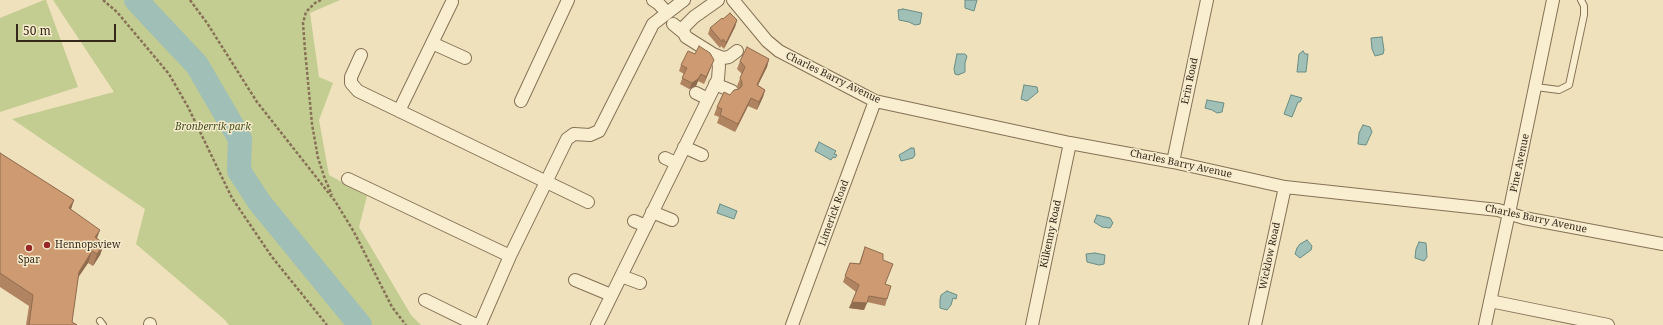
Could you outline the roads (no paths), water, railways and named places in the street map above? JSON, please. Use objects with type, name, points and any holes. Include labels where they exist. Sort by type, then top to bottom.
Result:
[{"type":"street","points":[[521,101],[568,0]]},
{"type":"street","points":[[653,0],[659,4],[664,15]]},
{"type":"street","points":[[480,325],[510,256],[567,139],[570,135],[574,134],[590,135],[599,131],[653,24],[684,0]]},
{"type":"street","points":[[684,34],[683,28],[694,17],[718,0]]},
{"type":"street","name":"Charles Barry Avenue","points":[[732,0],[767,41],[779,51],[875,100],[1070,143],[1173,162],[1285,187],[1498,210],[1524,218],[1663,244]]},
{"type":"street","name":"Erin Road","points":[[1173,162],[1207,0]]},
{"type":"street","name":"Pine Avenue","points":[[1485,325],[1510,213],[1553,0]]},
{"type":"street","points":[[399,110],[452,2]]},
{"type":"street","points":[[673,24],[695,43],[714,54],[723,58],[729,57],[736,52]]},
{"type":"street","points":[[432,43],[465,58]]},
{"type":"street","points":[[597,325],[599,308],[646,226],[715,84],[719,73],[719,66],[714,54]]},
{"type":"street","points":[[361,55],[351,77],[351,82],[354,88],[358,91],[546,180],[588,202]]},
{"type":"street","points":[[715,84],[732,91]]},
{"type":"street","points":[[696,93],[708,99]]},
{"type":"street","name":"Limerick Road","points":[[792,325],[875,100]]},
{"type":"street","name":"Kilkenny Road","points":[[1032,325],[1070,143]]},
{"type":"street","points":[[684,147],[702,155]]},
{"type":"street","points":[[665,158],[676,163]]},
{"type":"street","points":[[348,178],[510,256]]},
{"type":"street","name":"Wicklow Road","points":[[1256,325],[1285,187]]},
{"type":"street","points":[[652,212],[672,220]]},
{"type":"street","points":[[634,221],[646,226]]},
{"type":"street","points":[[575,280],[614,284],[640,283]]},
{"type":"street","points":[[425,300],[476,325]]},
{"type":"street","points":[[1490,301],[1608,325]]},
{"type":"lane","points":[[1536,87],[1559,90],[1569,85],[1584,15],[1584,6],[1581,0]]},
{"type":"water","points":[[965,0],[977,0],[974,11],[965,8]]},
{"type":"water","points":[[903,9],[922,13],[920,24],[915,25],[899,20],[898,10]]},
{"type":"water","points":[[1382,37],[1384,50],[1383,54],[1375,56],[1372,49],[1371,38]]},
{"type":"water","points":[[1303,51],[1305,54],[1308,54],[1306,72],[1297,72],[1299,54]]},
{"type":"water","points":[[957,54],[965,54],[967,56],[965,72],[958,75],[955,74],[954,69]]},
{"type":"water","points":[[1024,85],[1037,87],[1038,92],[1027,101],[1021,99]]},
{"type":"water","points":[[1291,95],[1302,98],[1300,102],[1298,102],[1292,117],[1284,114]]},
{"type":"water","points":[[1207,100],[1224,103],[1222,112],[1217,113],[1205,108]]},
{"type":"water","points":[[1363,125],[1370,127],[1372,132],[1366,145],[1358,144],[1359,133]]},
{"type":"water","points":[[819,142],[836,151],[834,154],[837,155],[835,158],[833,157],[831,160],[815,151]]},
{"type":"water","points":[[911,148],[914,148],[915,155],[913,158],[901,161],[899,155]]},
{"type":"water","points":[[720,204],[737,211],[734,219],[717,213]]},
{"type":"water","points":[[1097,215],[1110,218],[1113,223],[1110,228],[1102,227],[1094,222]]},
{"type":"water","points":[[1307,240],[1312,246],[1311,250],[1300,258],[1295,254],[1297,248],[1300,244]]},
{"type":"water","points":[[1419,242],[1426,243],[1427,257],[1424,261],[1415,258],[1416,249]]},
{"type":"water","points":[[1095,253],[1105,255],[1104,264],[1099,265],[1087,262],[1086,254]]},
{"type":"water","points":[[947,291],[957,295],[956,299],[953,298],[951,305],[947,310],[940,308],[940,300],[941,295]]},
{"type":"waterway","points":[[136,0],[197,65],[240,139],[239,171],[260,203],[360,325]]},
{"type":"place","name":"Hennopsview","points":[[47,245]]},
{"type":"place","name":"Spar","points":[[29,248]]},
{"type":"park label","name":"Bronberrik park","points":[[213,127]]}]
